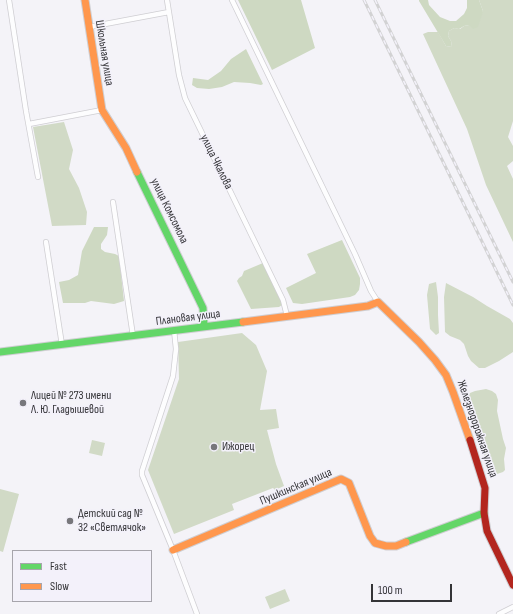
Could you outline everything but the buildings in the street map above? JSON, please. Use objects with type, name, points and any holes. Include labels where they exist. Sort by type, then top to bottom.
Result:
[{"type":"street","points":[[9,0],[28,124],[38,177]]},
{"type":"street","name":"Школьная улица","points":[[85,0],[102,110]]},
{"type":"street","name":"улица Чкалова","points":[[167,0],[179,74],[185,98],[283,300],[287,316]]},
{"type":"street","points":[[232,0],[355,254],[371,291],[378,302]]},
{"type":"street","points":[[89,27],[169,12]]},
{"type":"street","points":[[28,124],[102,110]]},
{"type":"street","name":"улица Комсомола","points":[[102,110],[126,148],[203,308],[204,326]]},
{"type":"street","points":[[114,202],[133,336]]},
{"type":"street","points":[[46,242],[62,345]]},
{"type":"street","name":"Плановая улица","points":[[0,352],[368,306],[378,302]]},
{"type":"street","name":"Железнодорожная улица","points":[[378,302],[420,342],[436,360],[446,375],[454,392],[485,488],[484,513],[487,531],[513,585]]},
{"type":"street","points":[[174,330],[176,350],[173,376],[142,471],[197,614]]},
{"type":"street","name":"Пушкинская улица","points":[[173,550],[341,479],[349,483],[370,536],[375,543],[386,546],[396,546],[484,513]]},
{"type":"street","points":[[499,614],[513,607]]},
{"type":"green space","points":[[238,0],[301,0],[315,48],[272,70]]},
{"type":"green space","points":[[419,0],[428,0],[429,5],[440,17],[450,21],[456,21],[464,14],[467,8],[467,0],[479,0],[483,11],[478,27],[473,29],[469,25],[459,29],[454,28],[449,31],[448,36],[452,47],[446,46]]},
{"type":"green space","points":[[479,0],[513,0],[513,121],[508,137],[513,146],[513,161],[507,166],[513,179],[513,242],[486,185],[467,129],[423,34],[428,32],[438,32],[446,46],[452,47],[448,36],[449,31],[454,28],[460,29],[469,25],[483,11]]},
{"type":"green space","points":[[246,49],[263,84],[234,82],[222,87],[209,89],[197,88],[192,85],[193,78],[208,80],[221,71],[231,59]]},
{"type":"green space","points":[[64,122],[73,150],[69,169],[79,188],[87,212],[86,225],[52,226],[33,127]]},
{"type":"green space","points":[[94,227],[108,227],[107,235],[101,244],[101,249],[105,252],[119,256],[124,301],[114,304],[91,301],[85,303],[63,303],[59,282],[69,280],[78,275],[82,251]]},
{"type":"green space","points":[[342,240],[360,278],[359,290],[355,295],[350,297],[302,304],[293,303],[286,288],[316,273],[307,254]]},
{"type":"green space","points":[[263,263],[282,305],[279,307],[251,309],[237,281],[242,276],[244,271]]},
{"type":"green space","points":[[436,282],[439,333],[436,335],[430,329],[427,295],[429,284]]},
{"type":"green space","points":[[446,283],[510,319],[513,323],[513,352],[485,368],[479,368],[471,361],[464,344],[460,340],[445,332],[444,297]]},
{"type":"green space","name":"Ижорец","points":[[242,333],[256,345],[267,371],[260,410],[276,409],[279,428],[267,430],[276,464],[284,486],[275,490],[273,488],[232,504],[234,510],[174,534],[148,470],[179,379],[178,342]]},
{"type":"green space","points":[[486,389],[496,394],[498,400],[497,411],[506,448],[504,459],[505,470],[494,475],[490,472],[465,401],[470,393]]},
{"type":"green space","points":[[92,440],[105,443],[102,456],[89,453]]},
{"type":"green space","points":[[0,489],[19,494],[3,552],[0,551]]},
{"type":"green space","points":[[285,589],[290,601],[270,609],[265,597]]},
{"type":"railway","points":[[364,0],[513,305]]},
{"type":"railway","points":[[375,0],[513,282]]},
{"type":"traffic: fast","points":[[137,172],[203,308],[204,326]]},
{"type":"traffic: fast","points":[[0,352],[243,322]]},
{"type":"traffic: fast","points":[[406,542],[484,513]]},
{"type":"traffic: slow","points":[[85,0],[102,110],[126,148],[137,172]]},
{"type":"traffic: slow","points":[[243,322],[368,306],[378,302],[419,342],[446,375],[470,440]]},
{"type":"traffic: slow","points":[[173,550],[341,479],[349,483],[370,536],[375,543],[386,546],[396,546],[406,542]]},
{"type":"traffic: jam","points":[[470,440],[485,488],[484,513],[487,531],[513,585]]},
{"type":"place","name":"Лицей № 273 имени Л. Ю. Гладышевой","points":[[23,403]]},
{"type":"place","name":"Ижорец","points":[[214,447]]},
{"type":"place","name":"Детский сад № 32 «Светлячок»","points":[[70,521]]}]
